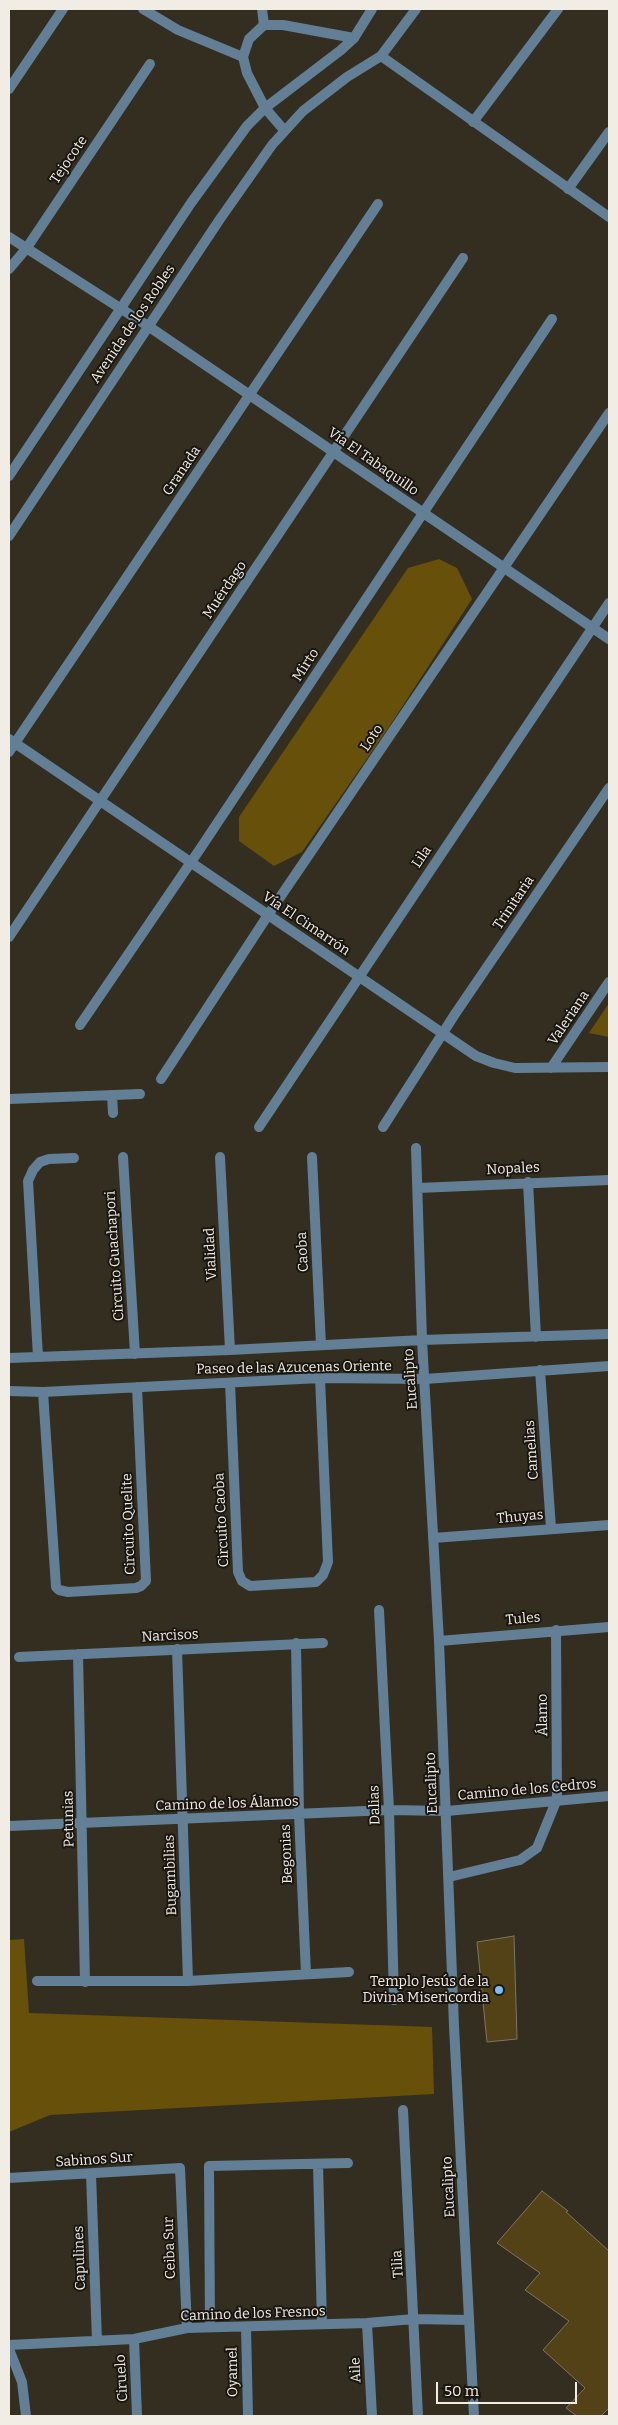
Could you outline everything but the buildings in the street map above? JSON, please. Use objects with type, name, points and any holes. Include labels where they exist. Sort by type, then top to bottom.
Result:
[{"type":"street","points":[[9,89],[64,9]]},
{"type":"street","points":[[143,9],[178,30],[243,57]]},
{"type":"street","points":[[262,9],[264,25]]},
{"type":"street","name":"Avenida de los Robles","points":[[9,476],[191,203],[247,126],[265,108],[354,38],[372,9]]},
{"type":"street","name":"Avenida de los Robles","points":[[9,536],[220,219],[284,130],[325,94],[381,56],[416,9]]},
{"type":"street","points":[[473,122],[558,9]]},
{"type":"street","points":[[284,130],[265,108],[247,73],[243,57],[249,39],[264,25],[283,25],[354,38]]},
{"type":"street","points":[[381,56],[609,217]]},
{"type":"street","name":"Tejocote","points":[[9,270],[26,249],[150,64]]},
{"type":"street","points":[[568,189],[609,132]]},
{"type":"street","name":"Granada","points":[[11,745],[378,204]]},
{"type":"street","name":"Vía El Tabaquillo","points":[[9,237],[148,326],[609,639]]},
{"type":"street","name":"Muérdago","points":[[9,937],[102,801],[463,258]]},
{"type":"street","name":"Mirto","points":[[80,1025],[191,863],[552,319]]},
{"type":"street","name":"Loto","points":[[161,1079],[268,916],[609,414]]},
{"type":"street","name":"Lila","points":[[259,1127],[609,603]]},
{"type":"street","name":"Vía El Cimarrón","points":[[11,745],[102,801],[268,916],[476,1056],[494,1064],[515,1068],[609,1067]]},
{"type":"street","name":"Trinitaria","points":[[383,1127],[442,1034],[609,788]]},
{"type":"street","name":"Valeriana","points":[[551,1068],[609,982]]},
{"type":"street","points":[[9,1099],[140,1094]]},
{"type":"street","points":[[112,1095],[113,1113]]},
{"type":"street","name":"Eucalipto","points":[[416,1148],[422,1340],[439,1641],[474,2416]]},
{"type":"street","name":"Circuito Guachapori","points":[[123,1157],[135,1354]]},
{"type":"street","name":"Vialidad","points":[[220,1157],[230,1350]]},
{"type":"street","points":[[38,1357],[28,1181],[33,1170],[40,1162],[49,1159],[74,1158]]},
{"type":"street","name":"Caoba","points":[[312,1158],[321,1345]]},
{"type":"street","name":"Nopales","points":[[418,1188],[609,1180]]},
{"type":"street","points":[[528,1182],[536,1337]]},
{"type":"street","name":"Paseo de las Azucenas Oriente","points":[[9,1358],[609,1334]]},
{"type":"street","name":"Paseo de las Azucenas Oriente","points":[[9,1390],[43,1392],[320,1378],[425,1379],[609,1366]]},
{"type":"street","name":"Camelias","points":[[540,1370],[551,1528]]},
{"type":"street","name":"Circuito Caoba","points":[[230,1383],[238,1572],[242,1582],[250,1586],[316,1582],[323,1575],[328,1562],[320,1378]]},
{"type":"street","name":"Circuito Quelite","points":[[43,1392],[56,1587],[59,1590],[68,1592],[136,1588],[142,1586],[146,1581],[137,1386]]},
{"type":"street","name":"Thuyas","points":[[433,1538],[609,1525]]},
{"type":"street","name":"Dalias","points":[[378,1610],[389,1810],[394,2000]]},
{"type":"street","name":"Tules","points":[[439,1641],[609,1627]]},
{"type":"street","name":"Álamo","points":[[556,1630],[558,1799]]},
{"type":"street","name":"Begonias","points":[[296,1643],[299,1814],[306,1974]]},
{"type":"street","name":"Narcisos","points":[[19,1657],[323,1643]]},
{"type":"street","name":"Bugambilias","points":[[178,1649],[188,1981]]},
{"type":"street","name":"Petunias","points":[[78,1654],[85,1982]]},
{"type":"street","name":"Camino de los Cedros","points":[[447,1811],[558,1799],[609,1796]]},
{"type":"street","points":[[449,1877],[520,1860],[536,1848],[558,1799]]},
{"type":"street","name":"Camino de los Álamos","points":[[9,1826],[389,1810],[447,1811]]},
{"type":"street","points":[[37,1981],[188,1981],[349,1972]]},
{"type":"street","name":"Tilia","points":[[403,2110],[418,2416]]},
{"type":"street","points":[[210,2327],[209,2166],[348,2163]]},
{"type":"street","points":[[318,2164],[322,2324]]},
{"type":"street","name":"Sabinos Sur","points":[[9,2178],[180,2168]]},
{"type":"street","name":"Ceiba Sur","points":[[180,2168],[186,2328]]},
{"type":"street","name":"Capulines","points":[[91,2174],[97,2341]]},
{"type":"street","name":"Camino de los Fresnos","points":[[9,2345],[134,2339],[186,2328],[367,2323],[414,2319],[469,2320]]},
{"type":"street","name":"Aile","points":[[367,2323],[372,2416]]},
{"type":"street","name":"Oyamel","points":[[246,2327],[248,2416]]},
{"type":"street","name":"Ciruelo","points":[[134,2339],[137,2416]]},
{"type":"street","points":[[9,2350],[22,2382],[26,2416]]},
{"type":"shaded area","points":[[439,559],[457,568],[472,599],[389,727],[302,852],[274,866],[239,841],[239,817],[408,568]]},
{"type":"shaded area","points":[[609,1003],[609,1037],[589,1033]]},
{"type":"shaded area","points":[[24,1939],[29,2013],[432,2027],[434,2094],[50,2115],[9,2132],[9,1940]]},
{"type":"place","name":"Templo Jesús de la Divina Misericordia","points":[[499,1990]]}]
